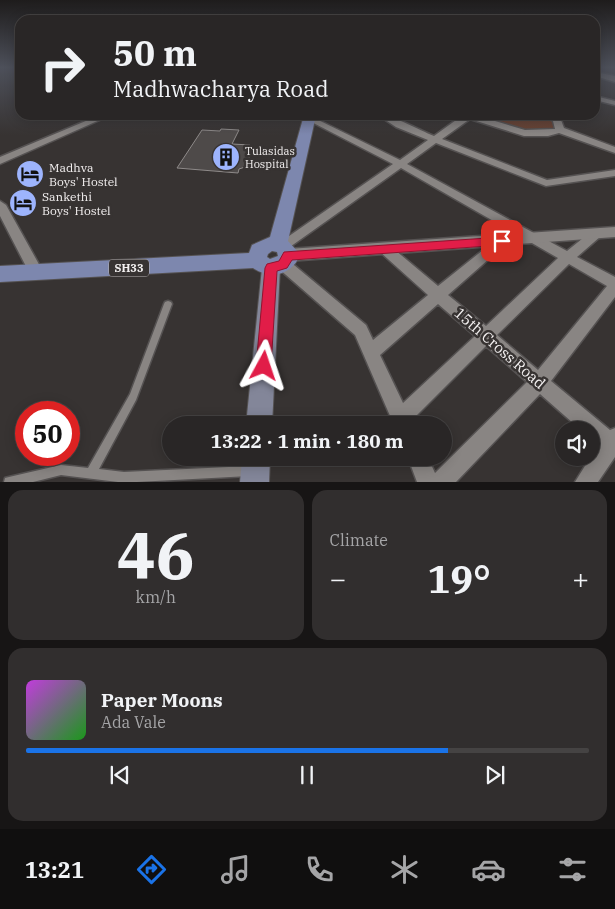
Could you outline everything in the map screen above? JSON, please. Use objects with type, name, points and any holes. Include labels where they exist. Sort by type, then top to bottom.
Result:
[{"type":"main road","points":[[260,416],[277,256],[306,120]]},
{"type":"main road","name":"SH33","points":[[0,274],[196,265],[277,256]]},
{"type":"street","points":[[600,99],[615,103]]},
{"type":"street","points":[[0,161],[95,120]]},
{"type":"street","points":[[315,120],[401,164],[568,256],[615,285],[539,382],[441,482]]},
{"type":"street","points":[[391,120],[546,183],[615,174]]},
{"type":"street","points":[[277,256],[462,120]]},
{"type":"street","points":[[484,120],[524,133],[548,133],[560,130],[615,150]]},
{"type":"street","points":[[557,120],[560,130]]},
{"type":"street","points":[[0,205],[36,272]]},
{"type":"street","points":[[277,256],[615,232]]},
{"type":"street","points":[[407,416],[486,335],[568,256],[597,234]]},
{"type":"street","points":[[371,352],[502,241]]},
{"type":"street","name":"15th Cross Road","points":[[384,248],[539,382],[614,443]]},
{"type":"street","points":[[277,256],[361,330],[400,416]]},
{"type":"street","points":[[585,482],[614,443]]},
{"type":"street","points":[[421,466],[428,482]]},
{"type":"lane","points":[[91,473],[133,397],[168,304]]},
{"type":"lane","points":[[9,482],[61,470],[124,476],[255,470]]},
{"type":"shaded area","points":[[488,120],[551,120],[555,128],[533,130]]},
{"type":"building","name":"Tulasidas Hospital","points":[[221,129],[239,130],[232,144],[250,145],[248,149],[252,151],[245,167],[239,169],[238,173],[177,168],[202,130],[220,131]]},
{"type":"place","name":"Tulasidas Hospital","points":[[226,157]]},
{"type":"place","name":"Madhva Boys' Hostel","points":[[30,174]]},
{"type":"place","name":"Sankethi Boys' Hostel","points":[[23,203]]},
{"type":"route","points":[[264,366],[272,268],[286,262],[288,255],[502,241]]}]
